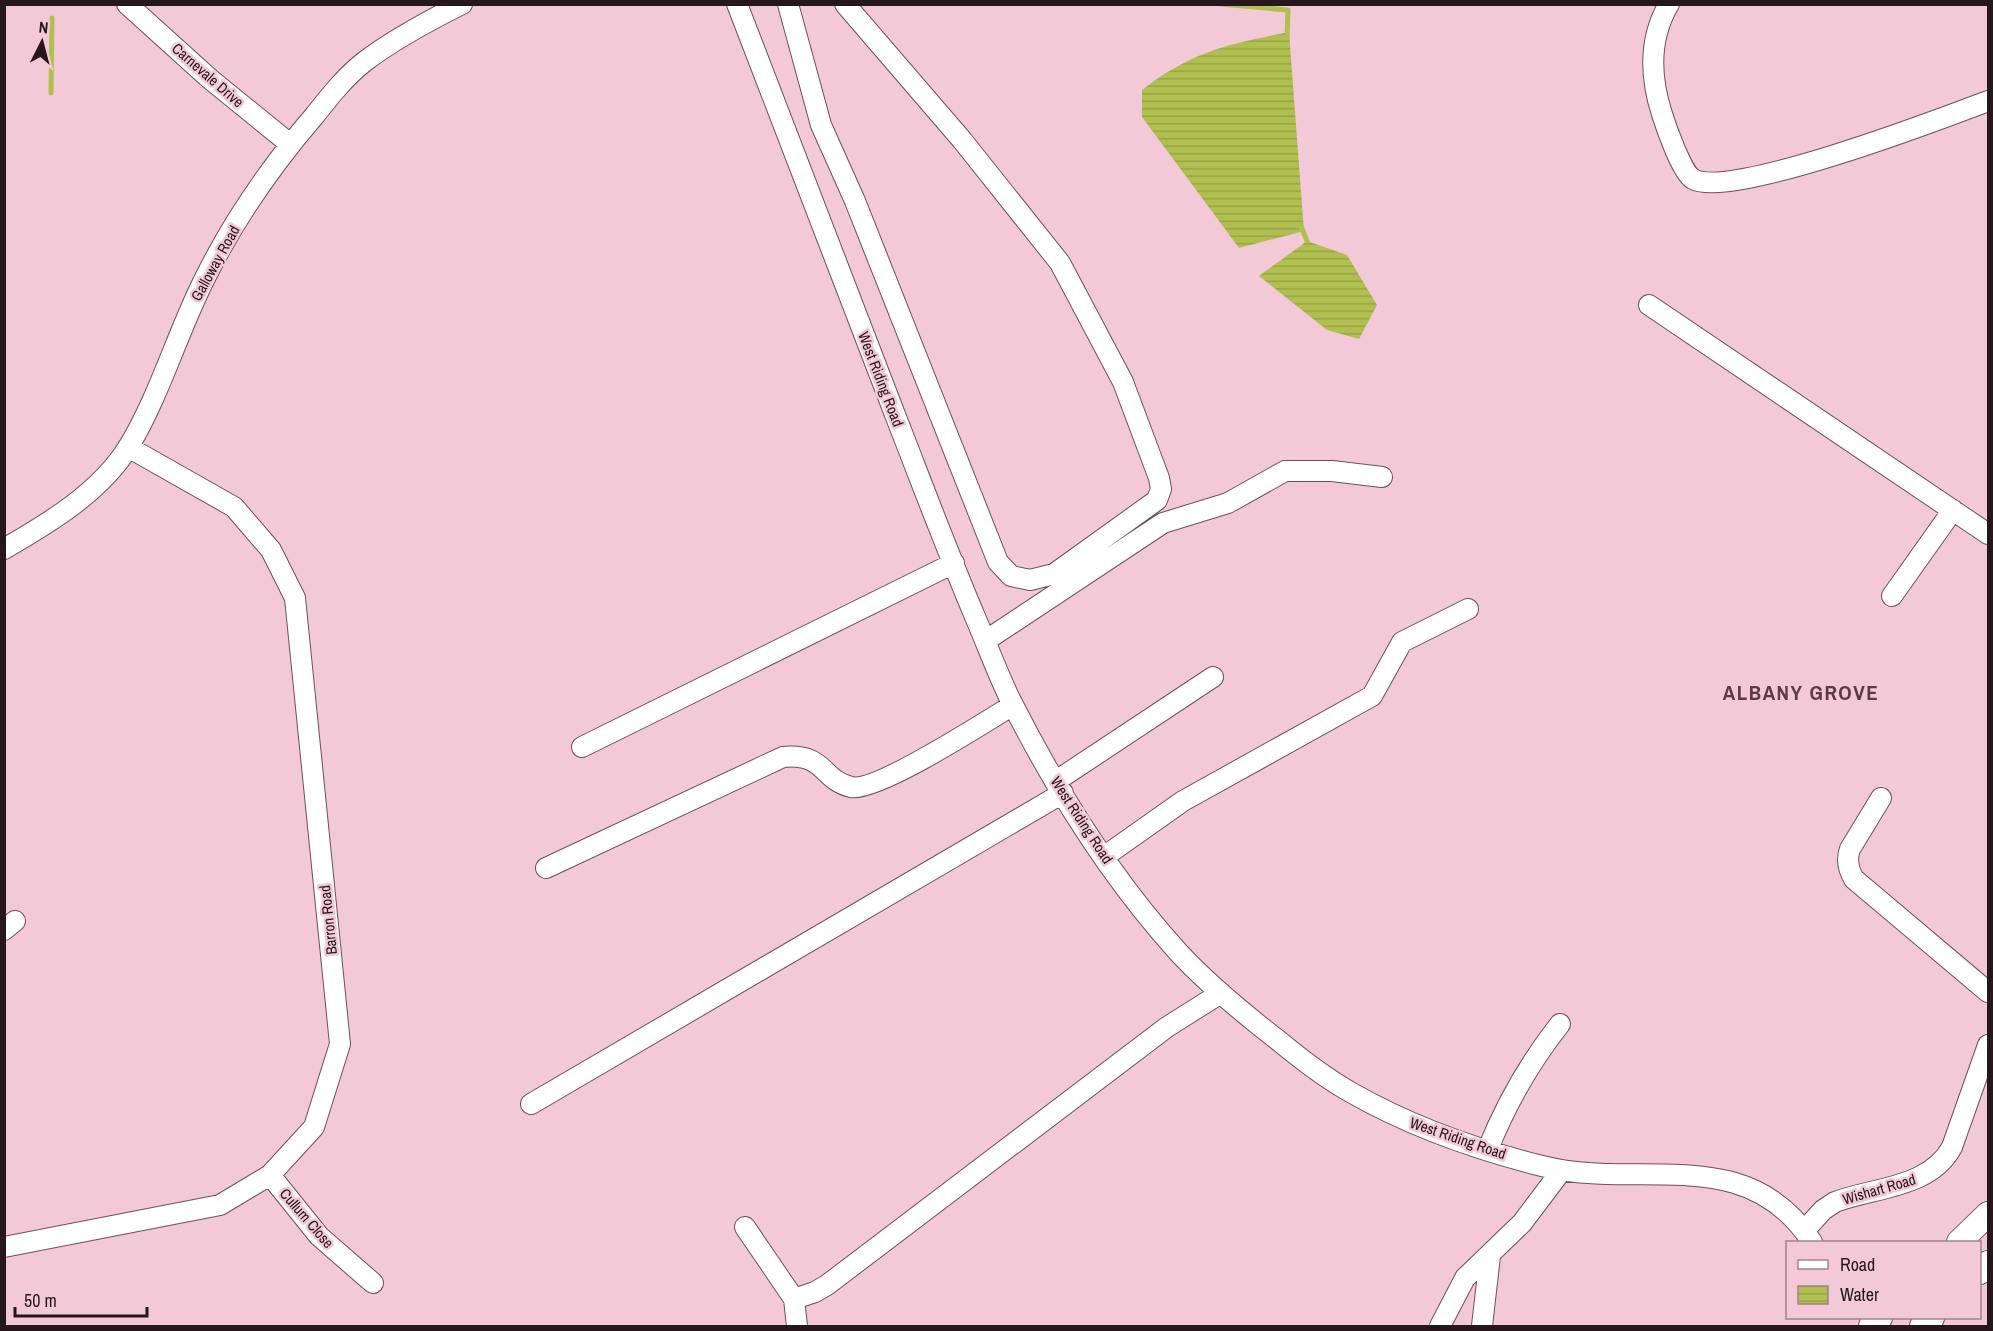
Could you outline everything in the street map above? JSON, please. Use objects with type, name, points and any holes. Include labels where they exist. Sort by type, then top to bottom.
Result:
[{"type":"main road","points":[[1960,1241],[1989,1214]]},
{"type":"street","name":"Carnevale Drive","points":[[127,4],[210,79],[290,144]]},
{"type":"street","name":"Galloway Road","points":[[4,549],[76,502],[96,485],[128,447],[205,278],[230,233],[290,144],[343,81],[363,63],[408,33],[462,4]]},
{"type":"street","name":"West Riding Road","points":[[736,4],[954,563],[1013,705],[1059,787],[1105,856],[1160,930],[1221,993],[1315,1069],[1351,1093],[1395,1115],[1488,1149],[1562,1170],[1727,1179],[1745,1184],[1771,1198],[1793,1215],[1808,1237]]},
{"type":"street","points":[[788,4],[821,125],[855,201],[998,562],[1006,572],[1017,578],[1030,580],[1047,577],[1157,500],[1161,489],[1159,478],[1123,382],[1060,263],[963,140],[845,4]]},
{"type":"street","points":[[1669,4],[1659,21],[1655,36],[1655,84],[1662,114],[1681,162],[1690,177],[1696,181],[1707,183],[1726,181],[1778,171],[1895,136],[1989,100]]},
{"type":"street","points":[[1649,305],[1989,534]]},
{"type":"street","name":"Barron Road","points":[[4,1247],[220,1205],[270,1175],[314,1127],[340,1044],[295,598],[271,550],[234,507],[128,447]]},
{"type":"street","points":[[986,641],[1164,522],[1228,503],[1285,471],[1332,471],[1383,477]]},
{"type":"street","points":[[1892,596],[1953,510]]},
{"type":"street","points":[[582,747],[954,563]]},
{"type":"street","points":[[1105,856],[1183,801],[1372,696],[1402,642],[1468,609]]},
{"type":"street","points":[[531,1104],[1059,787],[1213,676]]},
{"type":"street","points":[[546,868],[768,762],[783,758],[811,759],[849,787],[869,786],[940,750],[1013,705]]},
{"type":"street","points":[[1881,798],[1847,855],[1849,872],[1854,879],[1989,992]]},
{"type":"street","points":[[794,1299],[815,1292],[1167,1027],[1221,993]]},
{"type":"street","points":[[1488,1149],[1502,1114],[1542,1047],[1560,1024]]},
{"type":"street","name":"Wishart Road","points":[[1808,1237],[1823,1209],[1835,1202],[1917,1179],[1932,1172],[1944,1161],[1952,1147],[1989,1045]]},
{"type":"street","points":[[1440,1326],[1465,1278],[1522,1223],[1562,1170]]},
{"type":"street","name":"Cullum Close","points":[[270,1175],[319,1236],[373,1282]]},
{"type":"street","points":[[745,1227],[794,1299],[797,1326]]},
{"type":"street","points":[[1482,1326],[1490,1256]]},
{"type":"water","points":[[1289,32],[1304,231],[1239,248],[1142,117],[1142,90],[1178,66],[1212,51]]},
{"type":"water","points":[[1307,241],[1347,255],[1377,305],[1359,339],[1327,330],[1259,276]]},
{"type":"waterway","points":[[1220,4],[1288,10],[1287,38]]},
{"type":"waterway","points":[[51,93],[52,18]]},
{"type":"waterway","points":[[1301,226],[1307,241]]},
{"type":"district","name":"ALBANY GROVE","points":[[1801,692]]}]
